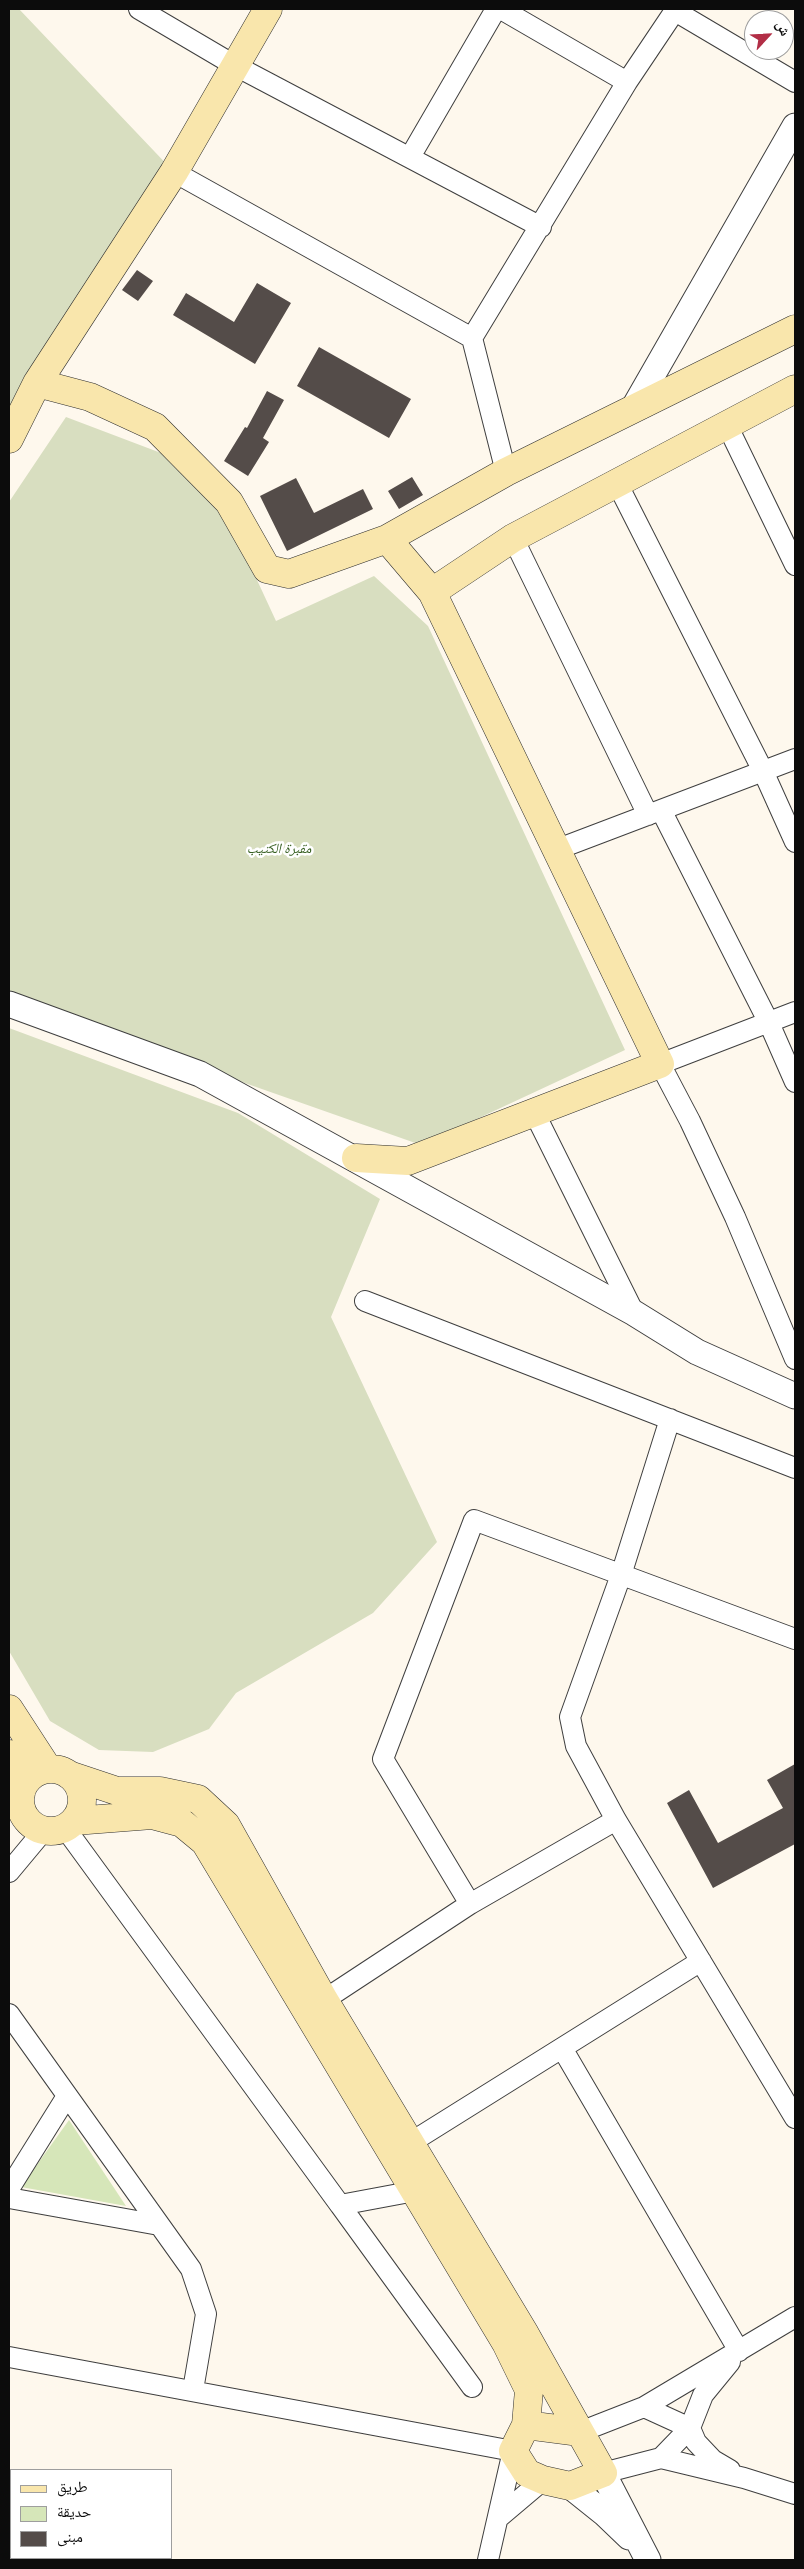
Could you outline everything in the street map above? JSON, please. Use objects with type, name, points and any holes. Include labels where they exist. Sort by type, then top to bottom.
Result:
[{"type":"main road","points":[[9,439],[37,384],[174,172],[268,9]]},
{"type":"main road","points":[[37,384],[90,397],[154,426],[229,502],[267,569],[290,574],[387,539],[506,472],[795,329]]},
{"type":"main road","points":[[432,592],[513,538],[795,389]]},
{"type":"main road","points":[[356,1158],[408,1161],[535,1114],[660,1064],[558,849],[432,592],[387,539]]},
{"type":"main road","points":[[9,1709],[59,1772],[78,1785],[82,1797],[80,1810],[61,1826]]},
{"type":"main road","points":[[9,1754],[16,1770],[15,1795],[28,1820],[61,1826],[152,1815],[182,1823],[205,1842],[506,2343],[529,2390],[526,2425],[513,2451],[527,2473],[543,2480],[570,2486],[603,2473],[520,2326],[324,2000],[226,1825],[198,1799],[160,1791],[117,1792],[59,1772],[31,1777],[15,1795]]},
{"type":"main road","points":[[526,2425],[580,2432]]},
{"type":"street","points":[[139,9],[234,65],[541,226]]},
{"type":"street","points":[[410,157],[496,9]]},
{"type":"street","points":[[501,9],[627,82]]},
{"type":"street","points":[[506,472],[472,338],[627,82],[676,10],[795,82]]},
{"type":"street","points":[[633,409],[795,126]]},
{"type":"street","points":[[174,172],[472,338]]},
{"type":"street","points":[[727,425],[795,564]]},
{"type":"street","points":[[617,483],[763,771],[795,842]]},
{"type":"street","points":[[513,538],[654,812],[769,1023],[795,1082]]},
{"type":"street","points":[[558,849],[795,759]]},
{"type":"street","points":[[9,1004],[200,1074],[356,1158],[634,1313],[698,1352],[795,1396]]},
{"type":"street","points":[[795,1012],[660,1064],[690,1121],[735,1216],[795,1359]]},
{"type":"street","points":[[535,1114],[634,1313]]},
{"type":"street","points":[[365,1301],[795,1468]]},
{"type":"street","points":[[670,1419],[621,1575],[570,1717],[576,1746],[616,1820],[795,2118]]},
{"type":"street","points":[[470,1904],[384,1759],[474,1520],[795,1639]]},
{"type":"street","points":[[324,2000],[470,1904],[616,1820]]},
{"type":"street","points":[[9,1872],[61,1826],[472,2387]]},
{"type":"street","points":[[410,2143],[701,1961]]},
{"type":"street","points":[[9,2014],[191,2269],[206,2314],[194,2390]]},
{"type":"street","points":[[562,2048],[739,2351]]},
{"type":"street","points":[[9,2189],[67,2096]]},
{"type":"street","points":[[340,2205],[415,2191]]},
{"type":"street","points":[[9,2198],[159,2225]]},
{"type":"street","points":[[580,2432],[644,2407],[795,2317]]},
{"type":"street","points":[[661,2458],[690,2428],[703,2395],[739,2351]]},
{"type":"street","points":[[9,2357],[513,2451],[488,2560]]},
{"type":"street","points":[[644,2407],[690,2428],[696,2442],[713,2460],[744,2478]]},
{"type":"street","points":[[646,2555],[603,2473],[661,2458],[744,2478],[795,2494]]},
{"type":"street","points":[[498,2518],[543,2480]]},
{"type":"street","points":[[570,2486],[605,2514],[646,2555]]},
{"type":"green space","points":[[9,9],[19,9],[174,172],[9,439]]},
{"type":"green space","name":"مقبرة الكتيب","points":[[66,417],[161,453],[232,526],[276,621],[374,576],[428,626],[625,1050],[421,1145],[9,1000],[9,502]]},
{"type":"green space","points":[[9,1028],[238,1113],[380,1199],[331,1317],[437,1542],[373,1613],[236,1693],[209,1729],[153,1752],[99,1750],[50,1721],[9,1651]]},
{"type":"green space","points":[[69,2120],[126,2206],[21,2187]]},
{"type":"building","points":[[137,270],[153,281],[138,301],[122,290]]},
{"type":"building","points":[[257,283],[291,303],[255,364],[173,315],[186,293],[234,322]]},
{"type":"building","points":[[319,347],[411,399],[389,438],[297,386]]},
{"type":"building","points":[[267,391],[284,400],[263,438],[269,442],[248,476],[224,461],[245,427],[247,428]]},
{"type":"building","points":[[412,477],[423,495],[399,509],[388,491]]},
{"type":"building","points":[[296,478],[314,513],[363,489],[373,509],[287,551],[260,496]]},
{"type":"building","points":[[795,1764],[795,1844],[713,1888],[667,1803],[689,1790],[718,1843],[783,1808],[767,1780]]}]
